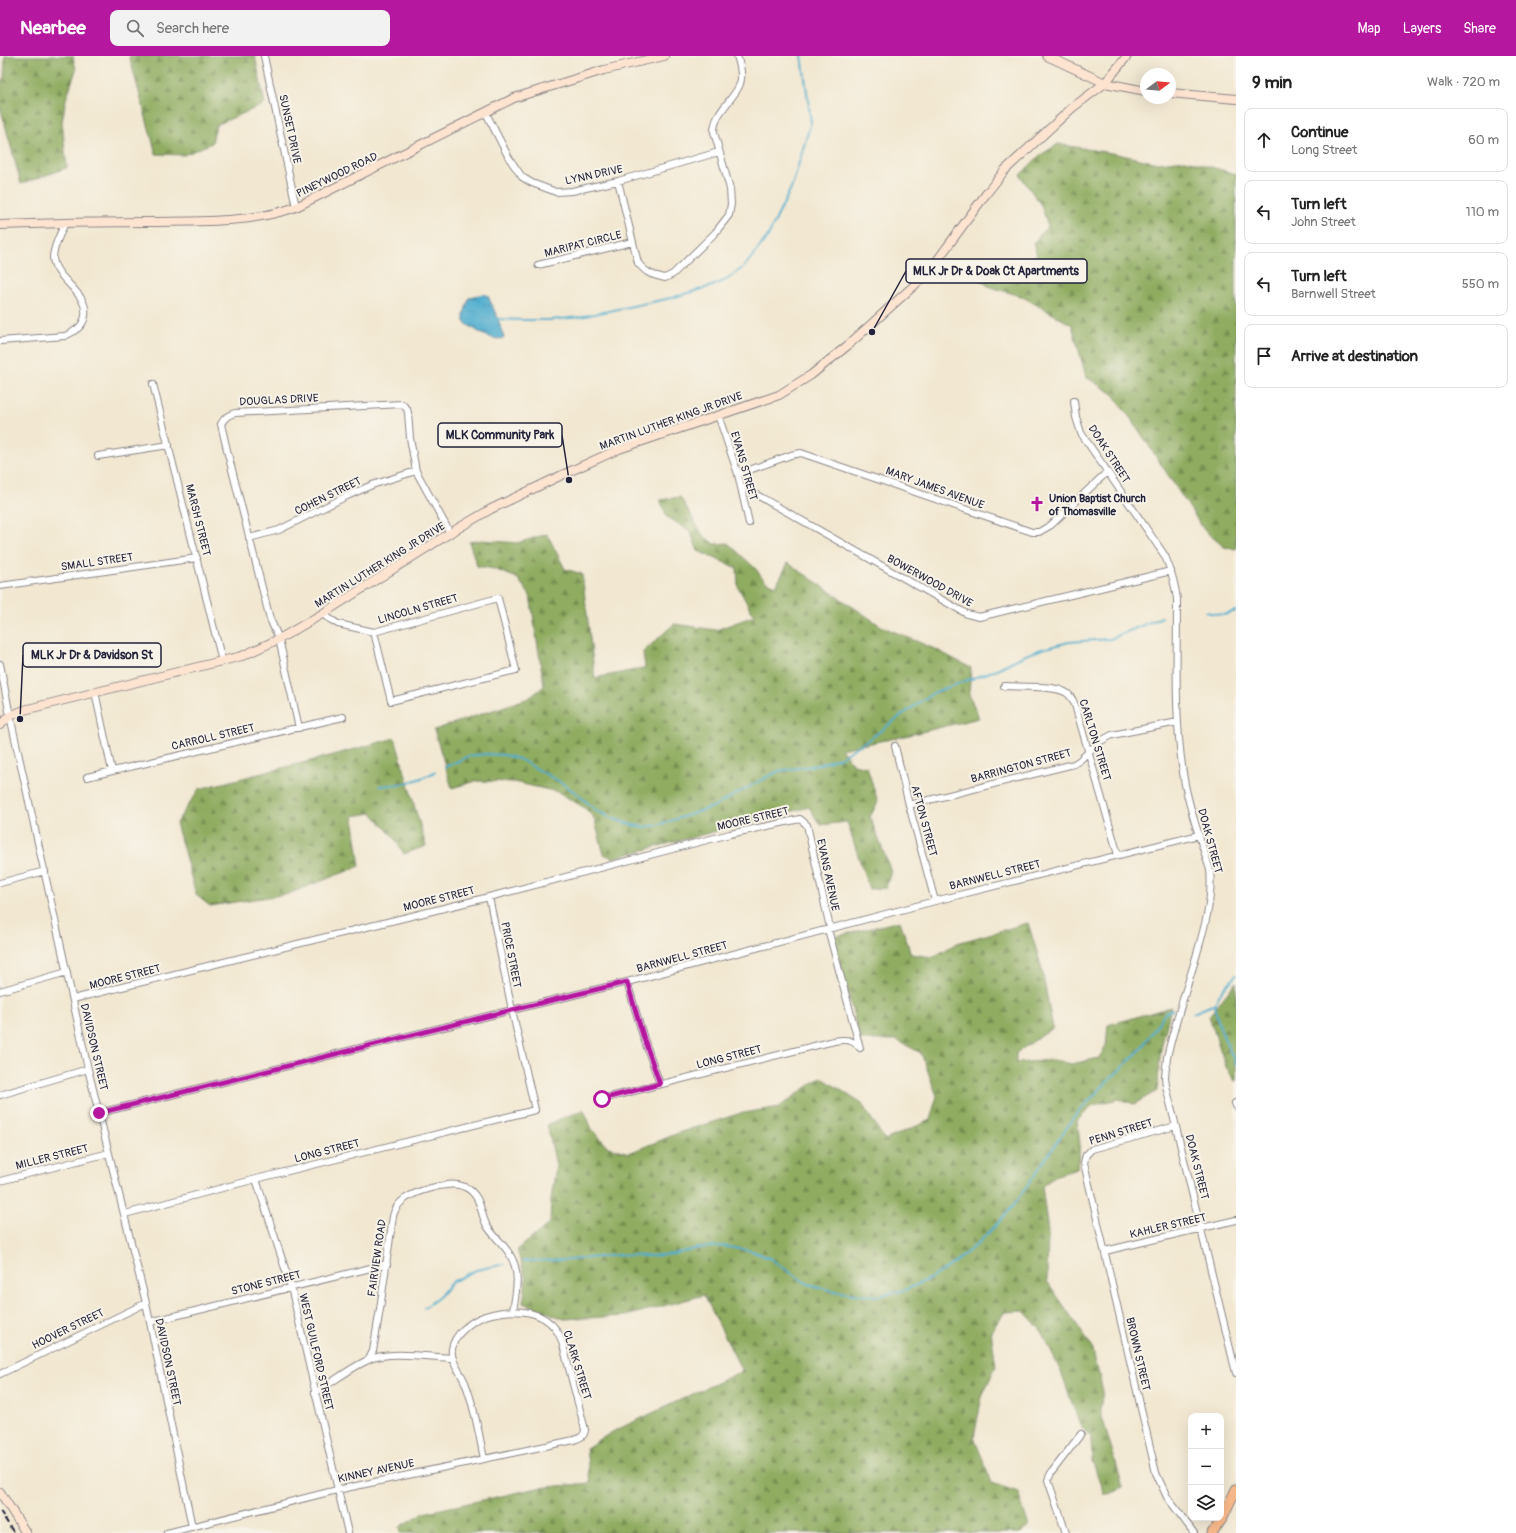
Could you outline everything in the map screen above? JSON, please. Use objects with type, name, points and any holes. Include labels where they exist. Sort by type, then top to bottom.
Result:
[{"type":"main road","points":[[1212,1533],[1222,1519],[1236,1489]]},
{"type":"street","name":"SUNSET DRIVE","points":[[264,56],[296,207]]},
{"type":"street","name":"PINEYWOOD ROAD","points":[[0,225],[215,221],[264,216],[282,212],[296,207],[514,98],[604,70],[664,56]]},
{"type":"street","points":[[618,181],[638,263],[651,275],[665,278],[680,269],[715,233],[729,215],[731,204],[730,189],[714,132],[714,124],[740,83],[741,69],[737,56]]},
{"type":"street","points":[[1047,56],[1105,83],[1140,90]]},
{"type":"street","name":"MARTIN LUTHER KING JR DRIVE","points":[[0,725],[10,716],[24,710],[242,656],[279,639],[322,614],[450,533],[491,509],[619,449],[778,395],[811,375],[844,348],[928,273],[986,194],[1006,170],[1072,108],[1105,83],[1127,56]]},
{"type":"street","points":[[1176,94],[1236,99]]},
{"type":"street","name":"LYNN DRIVE","points":[[486,113],[522,177],[532,183],[556,192],[572,191],[618,181],[719,152]]},
{"type":"street","points":[[0,340],[65,336],[74,332],[84,323],[86,312],[83,302],[58,270],[53,257],[56,244],[66,223]]},
{"type":"street","name":"MARIPAT CIRCLE","points":[[538,265],[632,242]]},
{"type":"street","name":"MARSH STREET","points":[[153,384],[222,661]]},
{"type":"street","name":"DOAK STREET","points":[[1074,401],[1076,417],[1081,432],[1165,556],[1171,571],[1177,599],[1178,722],[1184,781],[1210,870],[1211,884],[1210,899],[1201,939],[1172,1039],[1166,1067],[1166,1086],[1236,1373]]},
{"type":"street","name":"DOUGLAS DRIVE","points":[[299,728],[279,639],[270,619],[222,430],[221,424],[224,418],[235,413],[402,404],[407,408],[410,438],[416,472],[450,533]]},
{"type":"street","name":"EVANS STREET","points":[[718,415],[738,474],[749,523]]},
{"type":"street","points":[[98,456],[168,445]]},
{"type":"street","name":"MARY JAMES AVENUE","points":[[738,474],[791,455],[801,453],[1032,532],[1039,532],[1052,525],[1107,472]]},
{"type":"street","name":"COHEN STREET","points":[[249,538],[279,530],[347,496],[372,486],[416,472]]},
{"type":"street","name":"BOWERWOOD DRIVE","points":[[741,486],[973,616],[979,617],[989,615],[1171,571]]},
{"type":"street","name":"SMALL STREET","points":[[0,586],[197,558]]},
{"type":"street","name":"LINCOLN STREET","points":[[322,614],[338,624],[374,632],[498,598],[516,670],[391,702],[374,632]]},
{"type":"street","name":"DAVIDSON STREET","points":[[0,664],[10,716],[88,1069],[146,1303],[192,1527]]},
{"type":"street","name":"CARLTON STREET","points":[[1004,686],[1052,689],[1066,692],[1071,697],[1075,704],[1118,855]]},
{"type":"street","points":[[95,692],[112,770]]},
{"type":"street","name":"CARROLL STREET","points":[[87,777],[343,717]]},
{"type":"street","name":"BARRINGTON STREET","points":[[909,806],[1074,764],[1100,742],[1112,735],[1178,722]]},
{"type":"street","name":"AFTON STREET","points":[[895,746],[909,806],[935,901]]},
{"type":"street","name":"MOORE STREET","points":[[73,1000],[489,897],[793,819],[800,819],[807,825]]},
{"type":"street","name":"EVANS AVENUE","points":[[807,825],[830,928],[829,933],[860,1048]]},
{"type":"street","name":"BARNWELL STREET","points":[[99,1113],[627,982],[830,928],[1199,834]]},
{"type":"street","points":[[0,883],[45,871]]},
{"type":"street","name":"PRICE STREET","points":[[489,897],[512,1010],[535,1110]]},
{"type":"street","points":[[0,991],[67,972]]},
{"type":"street","points":[[627,982],[644,1039],[660,1084]]},
{"type":"street","name":"LONG STREET","points":[[602,1099],[843,1039],[852,1041],[860,1048]]},
{"type":"street","points":[[0,1096],[88,1069]]},
{"type":"street","name":"LONG STREET","points":[[125,1214],[256,1179],[535,1110]]},
{"type":"street","name":"PENN STREET","points":[[1085,1169],[1084,1159],[1092,1149],[1176,1126]]},
{"type":"street","name":"MILLER STREET","points":[[0,1181],[109,1153]]},
{"type":"street","name":"BROWN STREET","points":[[1085,1169],[1156,1473],[1166,1497],[1194,1533]]},
{"type":"street","name":"WEST GUILFORD STREET","points":[[256,1179],[291,1287],[348,1533]]},
{"type":"street","name":"FAIRVIEW ROAD","points":[[369,1359],[373,1350],[380,1309],[393,1216],[395,1209],[401,1201],[412,1194],[439,1187],[456,1185],[462,1186],[476,1196],[486,1224],[510,1254],[517,1270],[513,1311]]},
{"type":"street","name":"KAHLER STREET","points":[[1105,1251],[1236,1220]]},
{"type":"street","name":"STONE STREET","points":[[150,1322],[387,1264]]},
{"type":"street","name":"HOOVER STREET","points":[[0,1374],[146,1303]]},
{"type":"street","name":"CLARK STREET","points":[[452,1358],[452,1349],[455,1339],[464,1329],[482,1317],[513,1311],[531,1313],[544,1318],[558,1332],[585,1430]]},
{"type":"street","points":[[315,1393],[369,1359],[406,1355],[452,1358],[466,1383],[476,1416],[484,1459]]},
{"type":"street","name":"KINNEY AVENUE","points":[[167,1533],[337,1490],[574,1440],[582,1437],[585,1434],[585,1430]]},
{"type":"street","points":[[1066,1533],[1048,1480],[1051,1473],[1081,1434]]},
{"type":"street","points":[[0,1492],[26,1533]]},
{"type":"green space","points":[[5,56],[73,56],[76,70],[66,99],[62,122],[67,168],[21,184],[0,106],[0,83],[4,77]]},
{"type":"green space","points":[[129,56],[255,56],[265,104],[216,125],[212,143],[184,155],[156,154]]},
{"type":"green space","points":[[1058,144],[1158,163],[1186,160],[1236,174],[1236,549],[1224,547],[1204,530],[1136,426],[1112,393],[1086,377],[1072,325],[1021,296],[990,287],[972,274],[977,269],[1008,271],[1037,255],[1033,243],[1048,226],[1041,205],[1020,175],[1039,156]]},
{"type":"green space","points":[[680,497],[702,534],[714,544],[728,543],[755,568],[765,581],[776,586],[788,563],[881,626],[937,650],[971,668],[969,694],[979,718],[901,737],[841,749],[853,764],[867,767],[878,802],[870,817],[891,871],[886,888],[869,889],[847,822],[820,825],[809,807],[613,858],[604,854],[594,818],[585,808],[558,792],[514,782],[476,781],[452,788],[434,730],[529,698],[544,686],[530,595],[517,578],[494,569],[477,566],[469,542],[482,540],[517,543],[547,534],[565,569],[582,574],[595,678],[645,668],[643,652],[674,624],[716,630],[754,616],[738,587],[737,568],[698,551],[690,531],[667,517],[660,500]]},
{"type":"green space","points":[[395,738],[426,846],[404,854],[395,839],[372,813],[353,816],[360,866],[288,894],[210,906],[196,895],[176,823],[199,789]]},
{"type":"green space","points":[[900,921],[911,954],[933,957],[957,943],[1028,923],[1041,965],[1053,1028],[1016,1053],[1016,1063],[1053,1060],[1072,1064],[1099,1058],[1106,1046],[1108,1025],[1171,1007],[1161,1049],[1157,1091],[1134,1104],[1119,1099],[1093,1105],[1077,1121],[1080,1144],[1077,1169],[1057,1175],[1042,1186],[1048,1231],[1047,1281],[1092,1347],[1103,1391],[1100,1410],[1123,1487],[1104,1495],[1092,1461],[1091,1437],[1079,1423],[1061,1372],[1040,1329],[1024,1311],[1005,1312],[991,1331],[996,1366],[982,1396],[974,1437],[992,1483],[1018,1492],[1029,1527],[1020,1533],[401,1533],[400,1527],[423,1513],[538,1488],[590,1483],[586,1448],[614,1431],[742,1371],[704,1295],[626,1316],[564,1319],[523,1303],[526,1279],[517,1250],[550,1223],[551,1199],[556,1165],[547,1124],[584,1110],[592,1129],[608,1147],[629,1153],[681,1132],[738,1114],[779,1107],[821,1077],[862,1104],[885,1140],[930,1120],[937,1096],[921,1053],[896,1040],[860,1040],[833,937]]},
{"type":"green space","points":[[1236,982],[1236,1082],[1226,1067],[1209,1016]]},
{"type":"water","points":[[483,294],[488,296],[504,338],[499,339],[488,337],[464,322],[464,314],[469,298]]},
{"type":"waterway","points":[[497,319],[551,320],[580,317],[671,298],[712,286],[726,280],[745,266],[768,236],[792,186],[811,122],[802,56]]},
{"type":"waterway","points":[[1205,612],[1224,615],[1236,611]]},
{"type":"waterway","points":[[445,767],[469,756],[485,754],[504,755],[519,759],[560,782],[576,793],[597,811],[632,825],[644,827],[658,825],[713,807],[779,771],[818,765],[839,758],[871,738],[935,692],[993,671],[1023,656],[1042,649],[1069,642],[1110,639],[1162,617]]},
{"type":"waterway","points":[[379,786],[408,782],[435,772]]},
{"type":"waterway","points":[[1236,975],[1221,993],[1217,999],[1216,1005],[1218,1022],[1236,1064]]},
{"type":"waterway","points":[[1193,1013],[1215,1004]]},
{"type":"waterway","points":[[523,1261],[569,1260],[618,1255],[651,1256],[673,1254],[698,1248],[723,1246],[752,1251],[771,1259],[806,1283],[829,1290],[877,1296],[905,1290],[933,1277],[957,1261],[996,1225],[1013,1206],[1073,1118],[1141,1049],[1165,1013],[1173,1010]]},
{"type":"waterway","points":[[424,1308],[439,1297],[452,1282],[476,1270],[505,1264]]},
{"type":"railway","points":[[0,1511],[14,1533]]},
{"type":"place","name":"MLK Jr Dr & Doak Ct Apartments","points":[[872,332]]},
{"type":"place","name":"MLK Community Park","points":[[569,480]]},
{"type":"place","name":"Union Baptist Church of Thomasville","points":[[1037,504]]},
{"type":"place","name":"MLK Jr Dr & Davidson St","points":[[20,719]]},
{"type":"route","points":[[99,1113],[627,982],[644,1039],[660,1084],[602,1099]]}]
